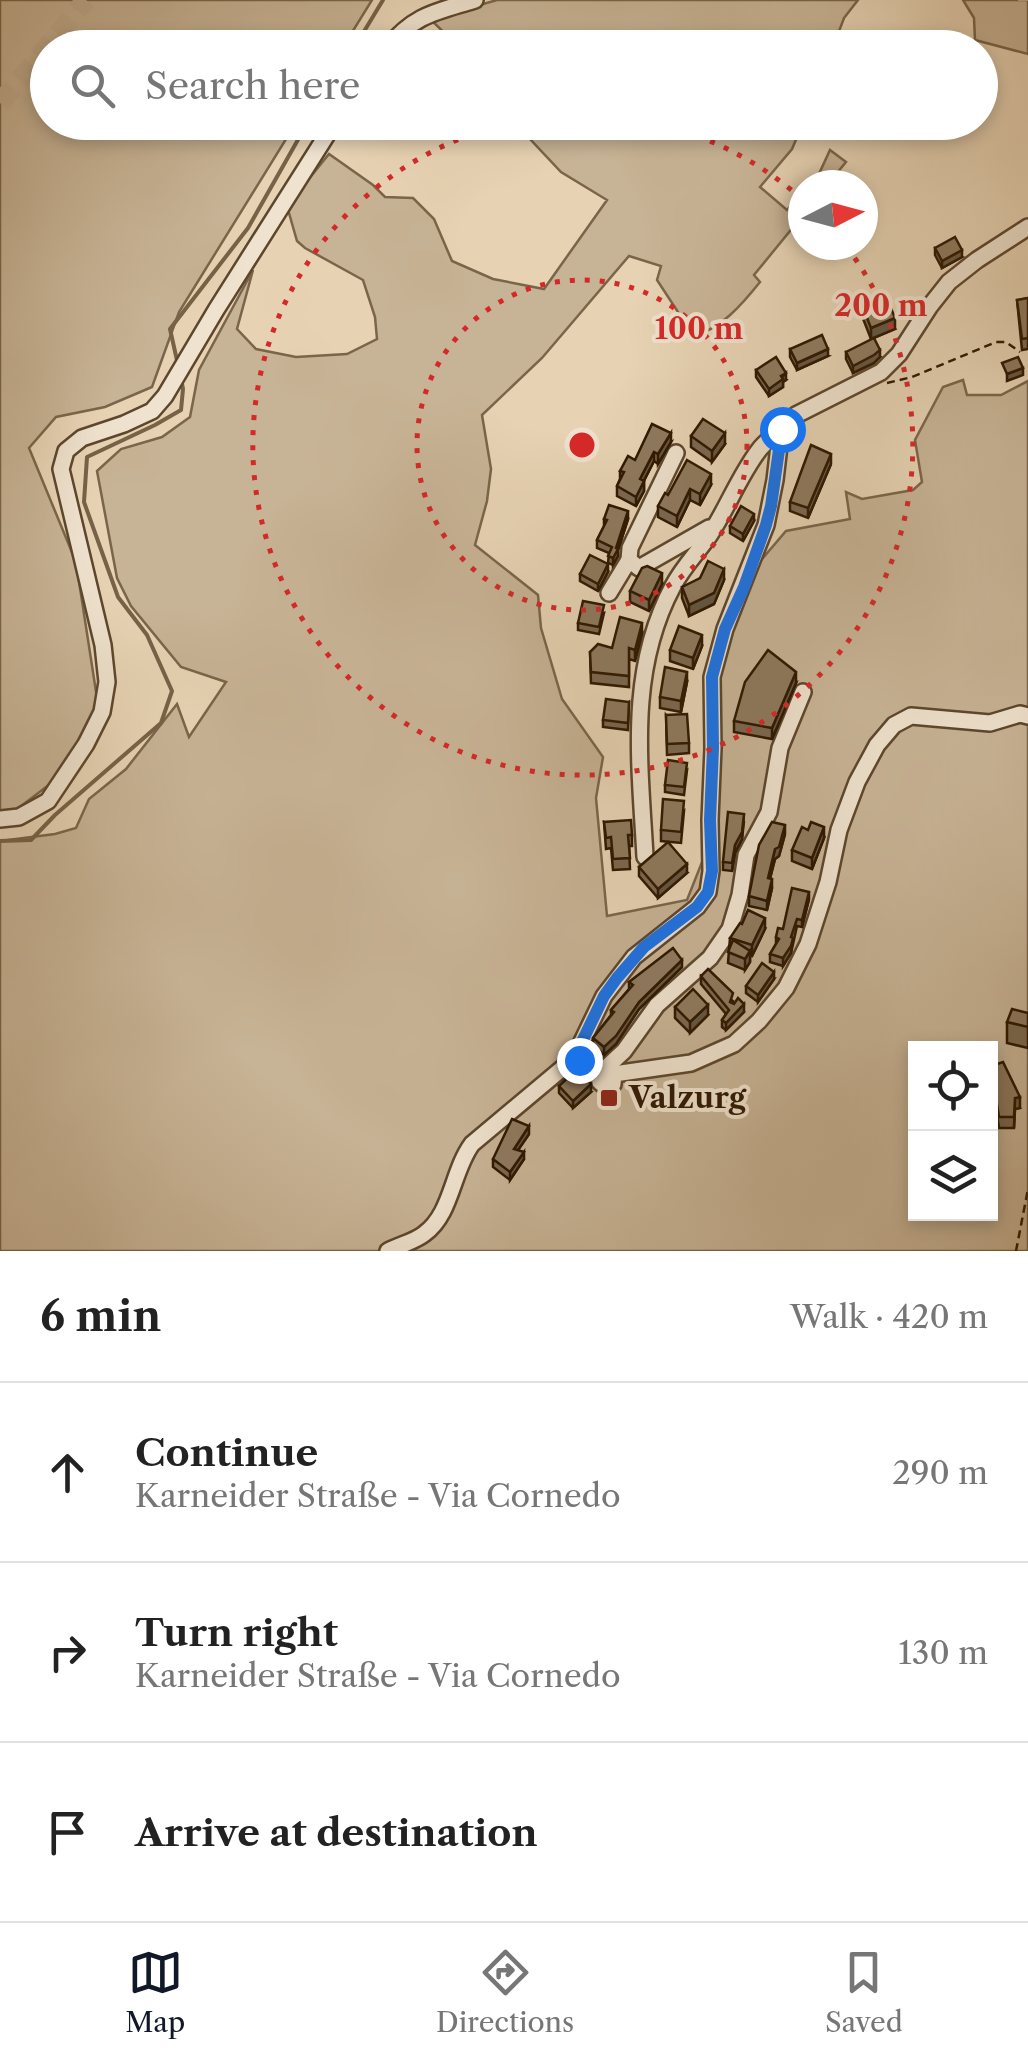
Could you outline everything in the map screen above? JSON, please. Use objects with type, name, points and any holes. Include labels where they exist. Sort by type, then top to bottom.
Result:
[{"type":"street","points":[[401,30],[420,17],[475,0]]},
{"type":"street","points":[[0,819],[19,817],[48,801],[102,712],[107,682],[103,645],[61,469],[66,451],[82,438],[152,411],[166,396],[325,140]]},
{"type":"street","points":[[644,857],[640,695],[658,617],[690,557],[707,539],[760,449],[796,415],[881,372],[899,354],[949,282],[1028,228]]},
{"type":"street","points":[[388,1251],[425,1234],[438,1219],[462,1158],[472,1144],[577,1056],[604,996],[617,978],[644,947],[697,907],[708,892],[712,871],[712,677],[725,629],[766,525],[782,429]]},
{"type":"street","points":[[608,593],[629,560],[630,548],[676,453]]},
{"type":"street","points":[[629,560],[638,568],[717,522]]},
{"type":"street","points":[[603,1072],[624,1051],[657,1005],[710,958],[730,930],[746,855],[769,812],[780,748],[803,692]]},
{"type":"street","points":[[577,1056],[583,1064],[603,1072],[691,1063],[734,1044],[786,988],[808,944],[828,882],[839,830],[857,782],[877,745],[894,725],[911,716],[990,723],[1020,714],[1028,716]]},
{"type":"path","points":[[866,380],[873,384],[912,377],[996,342],[1006,342],[1020,352]]},
{"type":"path","points":[[1016,1251],[1028,1190]]},
{"type":"shaded area","points":[[0,0],[372,0],[353,30],[30,30],[30,140],[285,140],[179,312],[152,387],[105,407],[56,417],[29,448],[76,562],[99,711],[54,781],[12,813],[0,814]]},
{"type":"shaded area","points":[[497,0],[858,0],[839,30],[441,30],[432,21]]},
{"type":"shaded area","points":[[963,0],[1028,0],[1028,54],[998,46],[998,30],[975,30],[974,18]]},
{"type":"shaded area","points":[[531,140],[796,140],[760,187],[788,209],[788,233],[754,275],[760,282],[731,314],[713,328],[693,335],[657,280],[661,266],[629,256],[542,358],[482,415],[491,469],[475,545],[538,595],[541,628],[562,699],[603,757],[596,798],[607,916],[687,900],[710,842],[713,756],[725,629],[757,565],[786,531],[850,519],[846,492],[862,499],[913,490],[922,482],[915,440],[943,387],[963,380],[967,395],[1001,395],[1028,381],[1028,1251],[0,1251],[0,841],[76,828],[89,799],[126,769],[177,704],[189,737],[226,682],[181,667],[131,606],[117,578],[97,471],[121,449],[162,437],[190,417],[199,370],[253,270],[237,329],[256,349],[296,357],[347,354],[377,339],[375,317],[363,280],[297,241],[287,206],[329,154],[385,197],[413,198],[434,219],[452,261],[493,279],[544,289],[607,200],[561,172]]},
{"type":"shaded area","points":[[830,150],[846,162],[839,170],[821,170]]},
{"type":"building","points":[[955,237],[962,250],[942,261],[935,248]]},
{"type":"building","points":[[886,296],[895,318],[871,328],[862,305]]},
{"type":"building","points":[[1028,298],[1028,338],[1022,339],[1017,300]]},
{"type":"building","points":[[822,335],[828,349],[797,363],[790,349]]},
{"type":"building","points":[[874,338],[880,350],[853,366],[846,352]]},
{"type":"building","points":[[776,357],[786,373],[769,389],[756,370]]},
{"type":"building","points":[[1018,357],[1023,368],[1007,374],[1002,363]]},
{"type":"building","points":[[703,419],[725,433],[712,451],[691,436]]},
{"type":"building","points":[[652,424],[671,433],[658,454],[654,452],[636,497],[617,486],[624,472],[620,471],[628,456],[635,460]]},
{"type":"building","points":[[811,445],[831,454],[808,508],[790,502]]},
{"type":"building","points":[[687,460],[711,474],[700,494],[690,489],[677,516],[658,506]]},
{"type":"building","points":[[609,505],[628,511],[613,558],[608,556],[612,547],[597,540]]},
{"type":"building","points":[[741,506],[754,514],[743,534],[730,526]]},
{"type":"building","points":[[590,555],[608,564],[598,584],[580,574]]},
{"type":"building","points":[[708,561],[724,569],[714,593],[689,605],[682,587],[700,578]]},
{"type":"building","points":[[647,566],[662,573],[649,600],[630,591],[642,568]]},
{"type":"building","points":[[583,601],[604,605],[599,627],[578,623]]},
{"type":"building","points":[[620,617],[642,623],[635,650],[629,648],[629,676],[591,672],[590,652],[598,644],[612,648]]},
{"type":"building","points":[[679,626],[702,635],[693,658],[670,650]]},
{"type":"building","points":[[768,650],[796,672],[772,728],[734,721],[745,682]]},
{"type":"building","points":[[665,667],[687,672],[681,701],[660,697]]},
{"type":"building","points":[[606,699],[629,702],[628,723],[603,720]]},
{"type":"building","points":[[687,714],[689,743],[667,744],[666,715]]},
{"type":"building","points":[[668,760],[687,763],[684,787],[665,785]]},
{"type":"building","points":[[663,799],[684,801],[681,832],[661,830]]},
{"type":"building","points":[[728,812],[744,814],[732,863],[723,862]]},
{"type":"building","points":[[631,820],[630,858],[613,859],[611,837],[606,838],[604,822]]},
{"type":"building","points":[[772,822],[785,825],[768,878],[772,879],[767,901],[749,896],[759,845]]},
{"type":"building","points":[[811,822],[824,827],[812,858],[792,850],[802,827],[808,830]]},
{"type":"building","points":[[668,842],[687,864],[658,889],[639,867]]},
{"type":"building","points":[[792,888],[809,892],[802,920],[797,919],[791,946],[783,958],[770,954],[779,939],[778,928],[783,929]]},
{"type":"building","points":[[748,910],[765,918],[752,945],[730,938]]},
{"type":"building","points":[[733,940],[750,951],[745,959],[728,952]]},
{"type":"building","points":[[673,948],[682,960],[639,1002],[604,1047],[593,1038],[633,985],[629,982]]},
{"type":"building","points":[[762,963],[774,972],[758,995],[746,986]]},
{"type":"building","points":[[708,969],[733,993],[730,1002],[734,1004],[738,998],[744,1004],[726,1023],[722,1020],[729,1010],[701,976]]},
{"type":"building","points":[[693,989],[708,1005],[690,1022],[675,1007]]},
{"type":"building","points":[[1012,1009],[1028,1013],[1028,1027],[1007,1022]]},
{"type":"building","points":[[1003,1062],[1020,1097],[1015,1098],[1014,1117],[999,1117],[998,1064]]},
{"type":"building","points":[[577,1069],[591,1084],[573,1101],[559,1086]]},
{"type":"building","points":[[512,1119],[529,1126],[514,1149],[524,1152],[510,1172],[493,1159]]},
{"type":"waterway","points":[[365,30],[383,0]]},
{"type":"waterway","points":[[178,365],[170,329],[248,228],[298,140]]},
{"type":"waterway","points":[[0,841],[31,840],[161,723],[172,691],[147,635],[118,597],[84,502],[87,457],[181,410],[181,379]]},
{"type":"tunnel","points":[[61,30],[86,0]]},
{"type":"tunnel","points":[[0,103],[30,67]]},
{"type":"place","name":"Valzurg","points":[[609,1098]]},
{"type":"route","points":[[579,1060],[578,1050],[617,978],[644,947],[697,907],[708,892],[712,871],[712,677],[725,629],[766,525],[782,429]]}]
